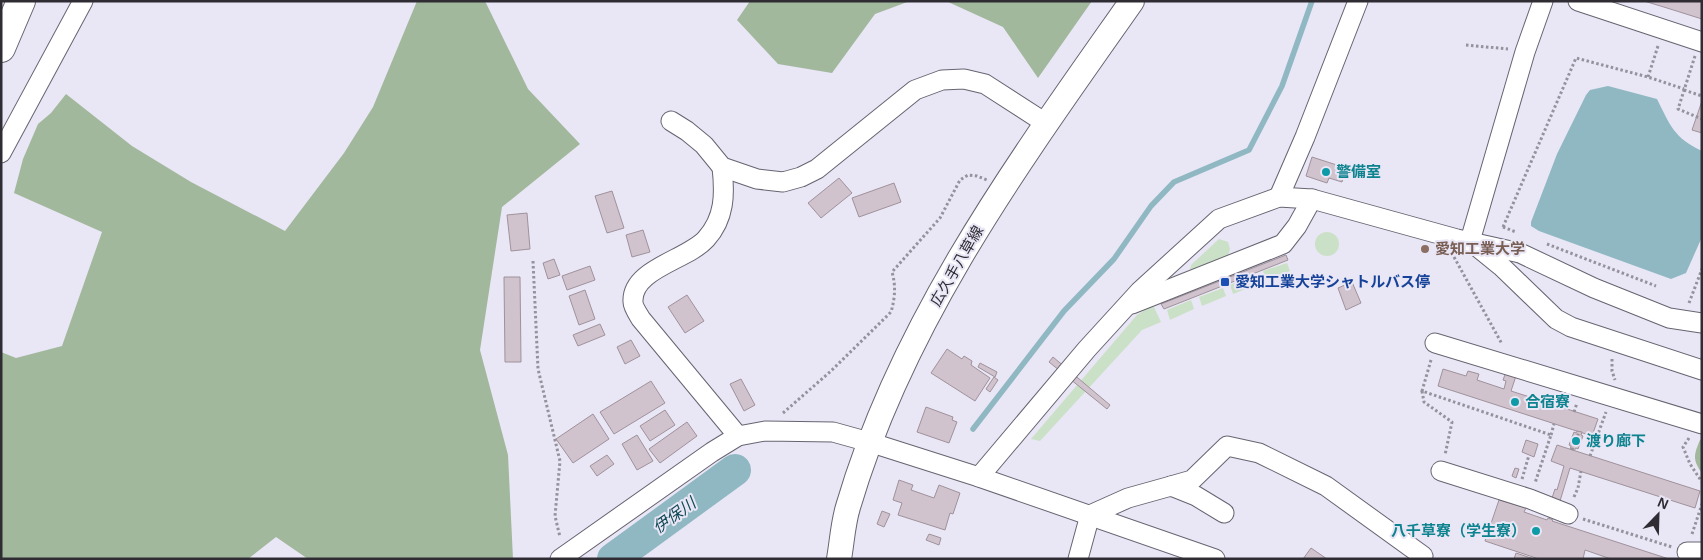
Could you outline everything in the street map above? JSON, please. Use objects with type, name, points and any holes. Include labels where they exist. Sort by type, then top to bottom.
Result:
[{"type":"highway","points":[[1,48],[21,1]]},
{"type":"main road","name":"広久手八草線","points":[[839,559],[847,509],[869,442],[908,352],[958,261],[1003,189],[1132,1]]},
{"type":"street","points":[[1,153],[83,1]]},
{"type":"street","points":[[1279,197],[1305,137],[1358,1]]},
{"type":"street","points":[[1470,241],[1525,52],[1543,1]]},
{"type":"street","points":[[1578,1],[1701,42]]},
{"type":"street","points":[[671,121],[704,145],[722,167],[758,180],[783,182],[801,177],[817,169],[915,90],[942,80],[964,79],[985,84],[1047,124]]},
{"type":"street","points":[[722,167],[725,190],[723,206],[716,223],[706,239],[692,251],[647,275],[636,288],[633,303],[641,319],[738,436]]},
{"type":"street","points":[[979,477],[1140,291],[1219,219],[1279,197],[1312,199],[1448,236],[1520,253],[1594,288],[1669,318],[1702,323]]},
{"type":"street","points":[[1126,306],[1283,244],[1297,226],[1312,199]]},
{"type":"street","points":[[1470,241],[1501,266],[1556,319],[1571,327],[1702,370]]},
{"type":"street","points":[[1435,342],[1608,394],[1697,429]]},
{"type":"street","points":[[562,557],[712,452],[738,436],[765,431],[833,432],[869,442],[979,477],[1215,559]]},
{"type":"street","points":[[1090,515],[1128,498],[1192,480],[1228,446],[1259,453],[1326,486],[1422,556]]},
{"type":"street","points":[[1441,471],[1568,514]]},
{"type":"street","points":[[1171,486],[1196,496],[1224,513]]},
{"type":"street","points":[[1078,559],[1090,515]]},
{"type":"path","points":[[1648,77],[1663,29]]},
{"type":"path","points":[[1701,42],[1678,110],[1702,118]]},
{"type":"path","points":[[1466,45],[1499,47]]},
{"type":"path","points":[[1521,234],[1503,227],[1576,58],[1648,77],[1702,96]]},
{"type":"path","points":[[765,431],[831,371],[891,312],[895,283],[892,272],[940,218],[960,180],[968,175],[978,176],[1003,189]]},
{"type":"path","points":[[1448,236],[1450,250],[1514,366]]},
{"type":"path","points":[[1539,241],[1656,286]]},
{"type":"path","points":[[533,261],[538,369],[560,461],[555,516],[562,557]]},
{"type":"path","points":[[1683,320],[1702,269]]},
{"type":"path","points":[[1435,342],[1422,391],[1424,402],[1452,422],[1441,471]]},
{"type":"path","points":[[1590,456],[1608,394],[1616,384],[1612,362],[1616,342]]},
{"type":"path","points":[[1422,391],[1551,435]]},
{"type":"path","points":[[1523,498],[1554,424]]},
{"type":"path","points":[[1697,429],[1682,447],[1702,482]]},
{"type":"path","points":[[1572,450],[1579,432]]},
{"type":"path","points":[[1523,498],[1529,455]]},
{"type":"path","points":[[1580,471],[1578,488],[1568,514],[1694,552]]},
{"type":"path","points":[[1694,528],[1702,504]]},
{"type":"green space","points":[[417,1],[484,1],[528,89],[580,144],[502,207],[480,350],[508,455],[513,559],[308,559],[276,537],[248,559],[1,559],[1,352],[16,358],[62,346],[102,232],[14,193],[23,159],[38,124],[51,113],[66,94],[132,146],[191,182],[285,231],[344,153],[373,107]]},
{"type":"green space","points":[[750,1],[910,1],[875,14],[832,73],[778,64],[737,20]]},
{"type":"green space","points":[[946,1],[1092,1],[1038,78],[1003,27]]},
{"type":"green space","points":[[1327,232],[1335,236],[1339,244],[1335,252],[1327,256],[1319,252],[1315,244],[1319,236]]},
{"type":"green space","points":[[1219,239],[1228,242],[1230,249],[1228,256],[1193,271],[1190,269],[1191,265]]},
{"type":"green space","points":[[1287,263],[1290,271],[1266,280],[1263,271]]},
{"type":"green space","points":[[1254,275],[1258,284],[1233,294],[1230,285]]},
{"type":"green space","points":[[1223,288],[1226,296],[1202,306],[1199,297]]},
{"type":"green space","points":[[1191,300],[1194,309],[1170,320],[1167,310]]},
{"type":"green space","points":[[1153,305],[1161,322],[1142,330],[1040,441],[1031,439],[1137,315]]},
{"type":"green space","points":[[1702,439],[1702,473],[1695,461],[1695,453]]},
{"type":"water","points":[[1608,86],[1657,99],[1679,136],[1702,151],[1702,237],[1686,273],[1671,279],[1539,231],[1531,226],[1557,154],[1586,95],[1590,90]]},
{"type":"building","points":[[1644,1],[1702,1],[1702,19],[1667,8]]},
{"type":"building","points":[[1702,101],[1702,133],[1692,130]]},
{"type":"building","name":"警備室","points":[[1312,157],[1346,168],[1342,182],[1329,178],[1327,183],[1306,176]]},
{"type":"building","points":[[839,178],[852,193],[821,218],[808,203]]},
{"type":"building","points":[[894,183],[901,202],[859,217],[852,198]]},
{"type":"building","points":[[612,191],[624,228],[607,233],[595,196]]},
{"type":"building","points":[[527,213],[530,249],[511,251],[507,215]]},
{"type":"building","points":[[643,230],[650,252],[632,257],[626,235]]},
{"type":"building","name":"愛知工業大学シャトルバス停","points":[[1286,255],[1288,260],[1164,309],[1161,304]]},
{"type":"building","points":[[554,259],[560,275],[548,279],[543,263]]},
{"type":"building","points":[[590,266],[595,280],[567,290],[562,276]]},
{"type":"building","points":[[504,277],[520,277],[521,362],[505,362]]},
{"type":"building","points":[[1352,282],[1361,303],[1346,310],[1338,288]]},
{"type":"building","points":[[585,290],[595,319],[579,325],[569,296]]},
{"type":"building","points":[[687,295],[704,321],[685,333],[668,307]]},
{"type":"building","points":[[600,324],[605,335],[578,346],[573,335]]},
{"type":"building","points":[[631,340],[640,356],[625,364],[617,347]]},
{"type":"building","points":[[947,349],[962,359],[964,356],[972,361],[971,365],[990,378],[975,401],[931,373]]},
{"type":"building","points":[[1053,357],[1110,405],[1107,409],[1049,362]]},
{"type":"building","points":[[980,363],[997,372],[995,377],[978,367]]},
{"type":"building","name":"合宿寮","points":[[1443,369],[1466,376],[1468,371],[1479,374],[1477,380],[1504,389],[1506,381],[1503,380],[1506,372],[1516,376],[1511,391],[1598,419],[1592,436],[1438,386]]},
{"type":"building","points":[[994,377],[998,380],[990,392],[986,389]]},
{"type":"building","points":[[741,379],[755,405],[744,411],[730,384]]},
{"type":"building","points":[[651,381],[665,403],[614,434],[600,412]]},
{"type":"building","points":[[926,407],[953,417],[952,420],[957,422],[949,443],[917,432]]},
{"type":"building","points":[[665,410],[675,425],[650,441],[640,426]]},
{"type":"building","points":[[593,414],[609,439],[573,463],[556,439]]},
{"type":"building","points":[[687,422],[697,436],[660,463],[649,449]]},
{"type":"building","name":"渡り廊下","points":[[1577,431],[1582,432],[1581,435],[1583,436],[1578,449],[1570,450],[1571,446],[1569,445],[1574,432],[1576,433]]},
{"type":"building","points":[[637,435],[653,461],[637,470],[622,444]]},
{"type":"building","points":[[1526,440],[1538,444],[1534,457],[1522,452]]},
{"type":"building","points":[[1557,445],[1700,491],[1695,508],[1570,468],[1560,501],[1552,498],[1555,489],[1557,490],[1564,466],[1551,461]]},
{"type":"building","points":[[607,455],[614,464],[597,476],[590,466]]},
{"type":"building","points":[[1515,468],[1519,469],[1516,478],[1512,476]]},
{"type":"building","points":[[899,480],[913,485],[911,490],[934,498],[939,485],[960,493],[953,514],[950,513],[945,530],[898,515],[902,503],[893,500]]},
{"type":"building","name":"八千草寮（学生寮）","points":[[1499,500],[1526,508],[1524,512],[1547,520],[1548,518],[1552,521],[1669,559],[1611,559],[1585,550],[1583,559],[1539,559],[1485,541]]},
{"type":"building","points":[[882,511],[890,514],[884,527],[877,524]]},
{"type":"building","points":[[929,534],[941,538],[939,545],[926,540]]},
{"type":"building","points":[[1311,548],[1327,559],[1303,559]]},
{"type":"building","points":[[1516,553],[1534,559],[1514,559]]},
{"type":"waterway","points":[[973,429],[1064,311],[1114,259],[1151,206],[1174,182],[1249,150],[1282,86],[1312,1]]},
{"type":"waterway","name":"伊保川","points":[[613,559],[735,470]]},
{"type":"place","name":"警備室","points":[[1326,172]]},
{"type":"place","name":"愛知工業大学","points":[[1425,249]]},
{"type":"place","name":"愛知工業大学シャトルバス停","points":[[1225,282]]},
{"type":"place","name":"合宿寮","points":[[1515,402]]},
{"type":"place","name":"渡り廊下","points":[[1576,441]]},
{"type":"place","name":"八千草寮（学生寮）","points":[[1536,531]]}]
